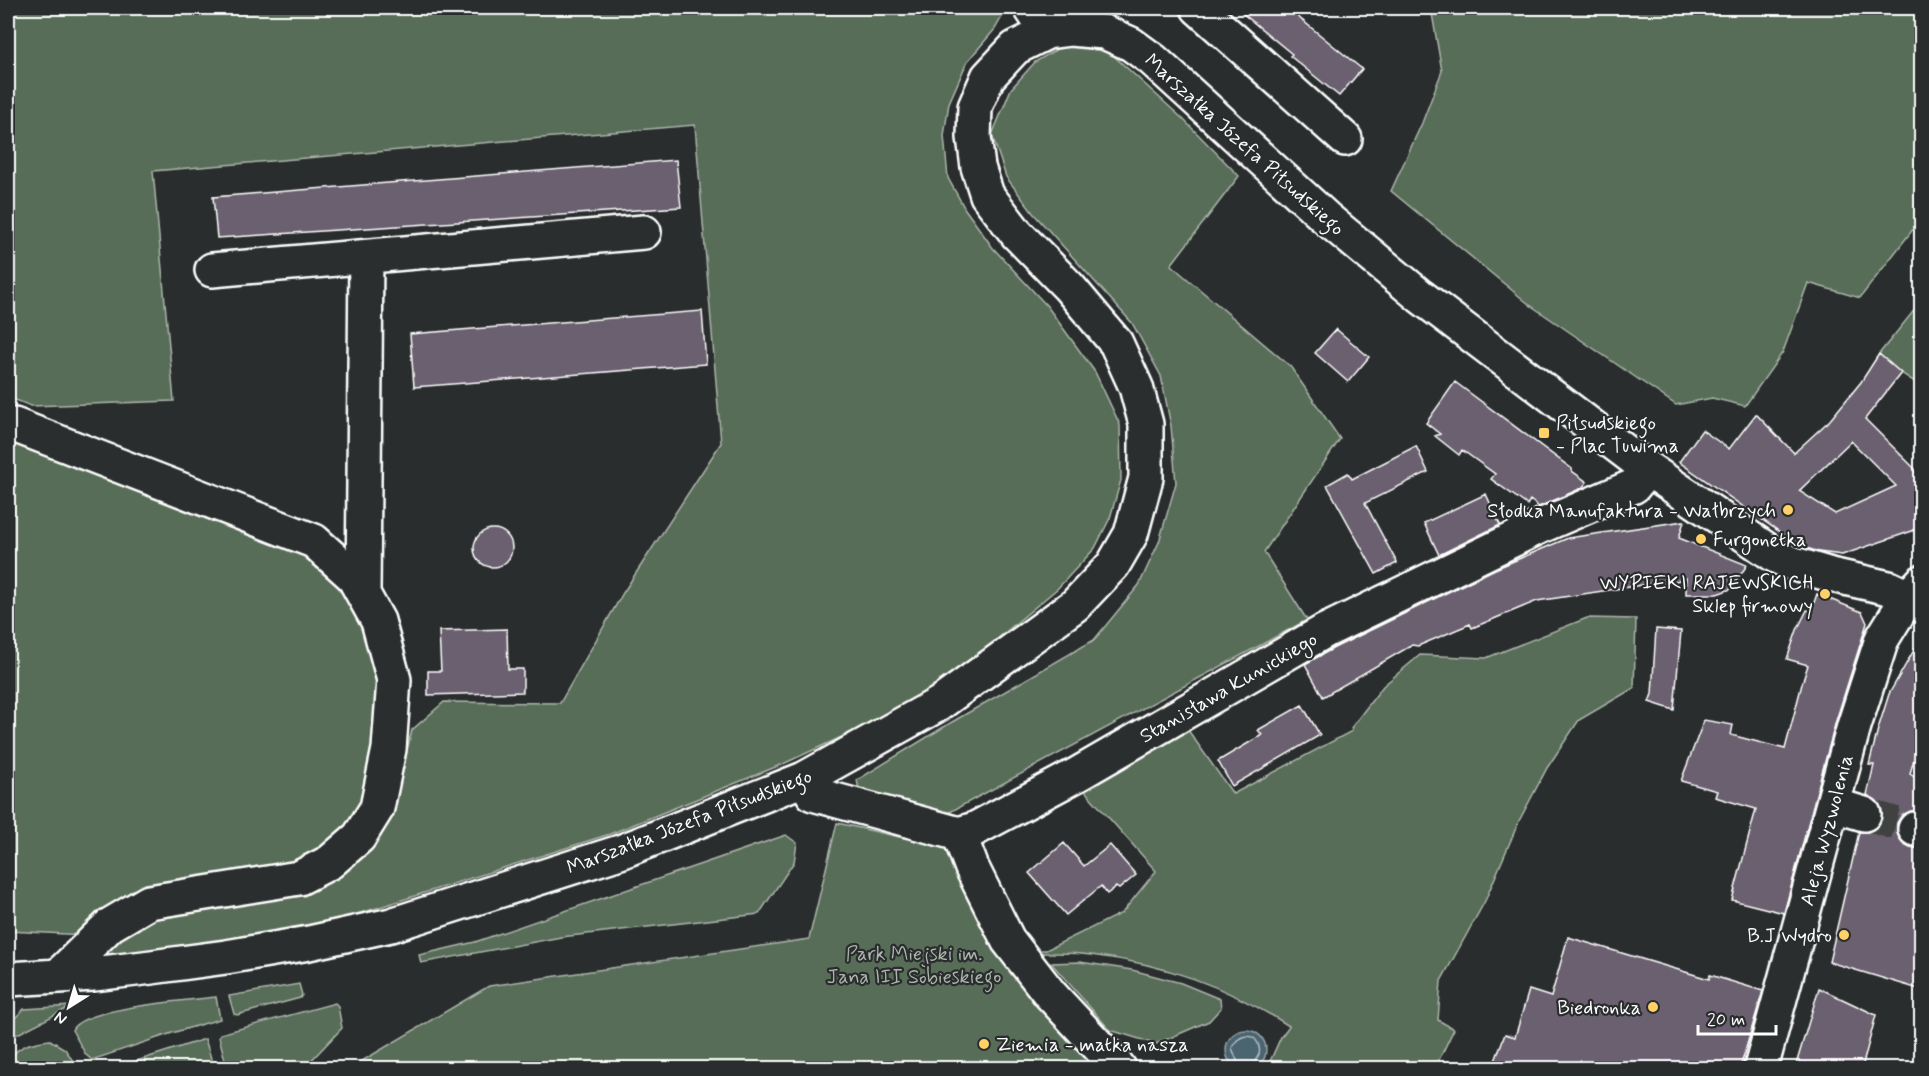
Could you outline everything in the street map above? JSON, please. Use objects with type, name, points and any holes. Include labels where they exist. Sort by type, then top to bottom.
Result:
[{"type":"street","points":[[1198,8],[1345,139]]},
{"type":"street","name":"Marszałka Józefa Piłsudskiego","points":[[8,979],[144,968],[309,943],[391,925],[620,852],[804,779],[939,704],[1075,605],[1113,565],[1131,534],[1146,478],[1146,424],[1136,387],[1116,342],[1069,287],[1017,234],[987,195],[978,167],[974,137],[975,107],[988,77],[1039,20],[1071,28],[1104,32],[1131,44],[1153,60],[1309,202],[1411,289],[1648,469],[1776,556],[1791,564],[1831,575],[1889,588],[1915,590]]},
{"type":"street","points":[[212,270],[644,232]]},
{"type":"street","points":[[363,593],[366,256]]},
{"type":"street","points":[[8,425],[14,425],[128,468],[314,541],[353,576],[363,593],[378,621],[394,680],[389,749],[377,808],[359,837],[330,862],[298,878],[149,902],[110,926],[58,976]]},
{"type":"street","name":"Stanisława Kunickiego","points":[[959,834],[975,829],[1078,774],[1324,631],[1541,526],[1634,486],[1648,469]]},
{"type":"street","name":"Aleja Wyzwolenia","points":[[1761,1068],[1849,810],[1854,726],[1882,639],[1915,590]]},
{"type":"street","points":[[804,779],[813,794],[959,834],[972,868],[1008,940],[1050,994],[1119,1068]]},
{"type":"green space","points":[[8,8],[1007,8],[995,29],[967,62],[949,103],[944,136],[948,178],[965,209],[993,248],[1047,306],[1095,372],[1120,425],[1121,480],[1110,518],[1095,548],[1058,588],[928,697],[783,764],[610,834],[304,931],[86,964],[162,905],[302,887],[397,791],[412,730],[444,702],[560,703],[623,593],[721,443],[695,125],[153,171],[174,401],[31,406],[8,397]]},
{"type":"green space","points":[[1431,8],[1921,8],[1921,219],[1860,298],[1808,283],[1783,352],[1745,406],[1712,398],[1676,405],[1530,305],[1391,191],[1422,123],[1442,71]]},
{"type":"green space","points":[[1062,46],[1105,48],[1183,119],[1239,176],[1171,265],[1290,366],[1340,439],[1264,552],[1307,620],[937,819],[860,795],[857,780],[1094,640],[1139,585],[1159,542],[1176,483],[1171,426],[1161,376],[1132,323],[1033,213],[1006,177],[992,135],[1011,89],[1035,62]]},
{"type":"green space","points":[[1921,306],[1921,386],[1879,354],[1916,308]]},
{"type":"green space","points":[[8,430],[321,560],[372,621],[383,681],[371,806],[330,854],[85,935],[8,931]]},
{"type":"green space","name":"Park Miejski im. Jana III Sobieskiego","points":[[1587,618],[1636,619],[1634,688],[1579,720],[1547,768],[1519,821],[1485,901],[1441,981],[1438,1020],[1454,1029],[1435,1068],[1267,1068],[1281,1037],[1289,1026],[1242,999],[1194,979],[1144,964],[1084,954],[1036,953],[1102,1068],[350,1068],[489,986],[809,939],[837,823],[971,853],[1025,950],[1046,950],[1122,913],[1156,871],[1084,790],[1158,745],[1188,730],[1233,794],[1352,731],[1351,728],[1383,686],[1420,655],[1486,658]]},
{"type":"green space","points":[[786,835],[797,843],[794,862],[759,914],[561,937],[421,963],[419,955],[475,942]]},
{"type":"green space","points":[[1080,962],[1132,970],[1181,983],[1220,999],[1221,1008],[1209,1021],[1156,1044],[1110,1030],[1051,963]]},
{"type":"green space","points":[[299,984],[302,995],[300,998],[234,1014],[229,996]]},
{"type":"green space","points":[[216,997],[220,1019],[92,1060],[86,1055],[72,1030],[79,1022],[114,1011]]},
{"type":"green space","points":[[335,1003],[338,1006],[342,1028],[304,1068],[227,1068],[220,1034]]},
{"type":"green space","points":[[72,1006],[8,1039],[10,1023],[24,1009]]},
{"type":"green space","points":[[205,1039],[214,1068],[115,1068]]},
{"type":"green space","points":[[50,1040],[65,1049],[73,1061],[70,1068],[8,1068],[17,1050],[29,1044]]},
{"type":"water","points":[[1246,1030],[1260,1036],[1266,1050],[1260,1064],[1246,1070],[1232,1064],[1226,1050],[1232,1036]]},
{"type":"building","points":[[1236,8],[1287,8],[1362,69],[1339,96]]},
{"type":"building","points":[[676,160],[681,207],[217,238],[213,197]]},
{"type":"building","points":[[702,311],[706,364],[414,387],[410,334]]},
{"type":"building","points":[[1336,329],[1369,357],[1348,382],[1315,353]]},
{"type":"building","points":[[1879,354],[1901,373],[1865,419],[1917,471],[1915,472],[1918,476],[1922,474],[1922,527],[1842,555],[1819,552],[1800,546],[1679,462],[1702,430],[1729,449],[1756,414],[1794,453],[1830,420],[1861,382]],"holes":[[[1851,441],[1896,486],[1835,514],[1799,491]]]},
{"type":"building","points":[[1455,382],[1587,482],[1582,488],[1539,507],[1530,500],[1527,505],[1491,479],[1495,474],[1462,450],[1459,455],[1435,436],[1440,434],[1426,423]]},
{"type":"building","points":[[1416,446],[1428,472],[1365,503],[1397,563],[1376,574],[1327,485],[1348,473],[1352,479]]},
{"type":"building","points":[[1486,494],[1500,525],[1439,555],[1424,523]]},
{"type":"building","points":[[1684,521],[1679,538],[1747,565],[1731,589],[1717,594],[1686,594],[1686,578],[1656,587],[1655,583],[1537,601],[1472,628],[1470,624],[1418,646],[1412,645],[1323,697],[1305,664],[1495,569],[1568,538]]},
{"type":"building","points":[[493,529],[506,535],[512,548],[506,561],[493,567],[480,561],[474,548],[480,535]]},
{"type":"building","points":[[1817,594],[1862,612],[1867,623],[1836,721],[1784,913],[1732,900],[1756,809],[1715,797],[1717,791],[1681,781],[1704,720],[1733,725],[1731,735],[1785,749],[1808,665],[1787,659],[1797,630],[1807,610],[1811,611]]},
{"type":"building","points":[[507,629],[508,669],[523,669],[523,692],[428,695],[428,671],[441,671],[439,631]]},
{"type":"building","points":[[1656,629],[1681,631],[1674,710],[1649,702],[1652,694]]},
{"type":"building","points":[[1922,636],[1922,729],[1910,774],[1922,782],[1922,811],[1911,811],[1902,815],[1897,823],[1897,833],[1902,842],[1910,847],[1922,849],[1922,990],[1829,962],[1859,832],[1869,832],[1876,828],[1882,819],[1882,810],[1878,802],[1867,795],[1874,765],[1869,765],[1878,729],[1889,694]]},
{"type":"building","points":[[1302,705],[1320,735],[1232,786],[1218,761],[1262,735],[1258,730]]},
{"type":"building","points":[[1064,843],[1084,866],[1110,845],[1136,875],[1119,889],[1116,887],[1107,894],[1101,886],[1066,915],[1029,873]]},
{"type":"building","name":"Biedronka","points":[[1568,937],[1709,979],[1710,975],[1763,991],[1740,1068],[1509,1068],[1510,1065],[1495,1061],[1505,1034],[1515,1037],[1529,990],[1551,997]]},
{"type":"building","points":[[1819,988],[1876,1015],[1862,1068],[1795,1068]]},
{"type":"tunnel","points":[[1864,814],[1915,829]]},
{"type":"place","name":"Piłsudskiego - Plac Tuwima","points":[[1544,433]]},
{"type":"place","name":"Słodka Manufaktura - Wałbrzych","points":[[1788,510]]},
{"type":"place","name":"Furgonetka","points":[[1701,539]]},
{"type":"place","name":"WYPIEKI RAJEWSKICH Sklep firmowy","points":[[1825,594]]},
{"type":"place","name":"B.J Wydro","points":[[1844,935]]},
{"type":"place","name":"Biedronka","points":[[1653,1007]]},
{"type":"place","name":"Ziemia - matka nasza","points":[[984,1044]]}]
